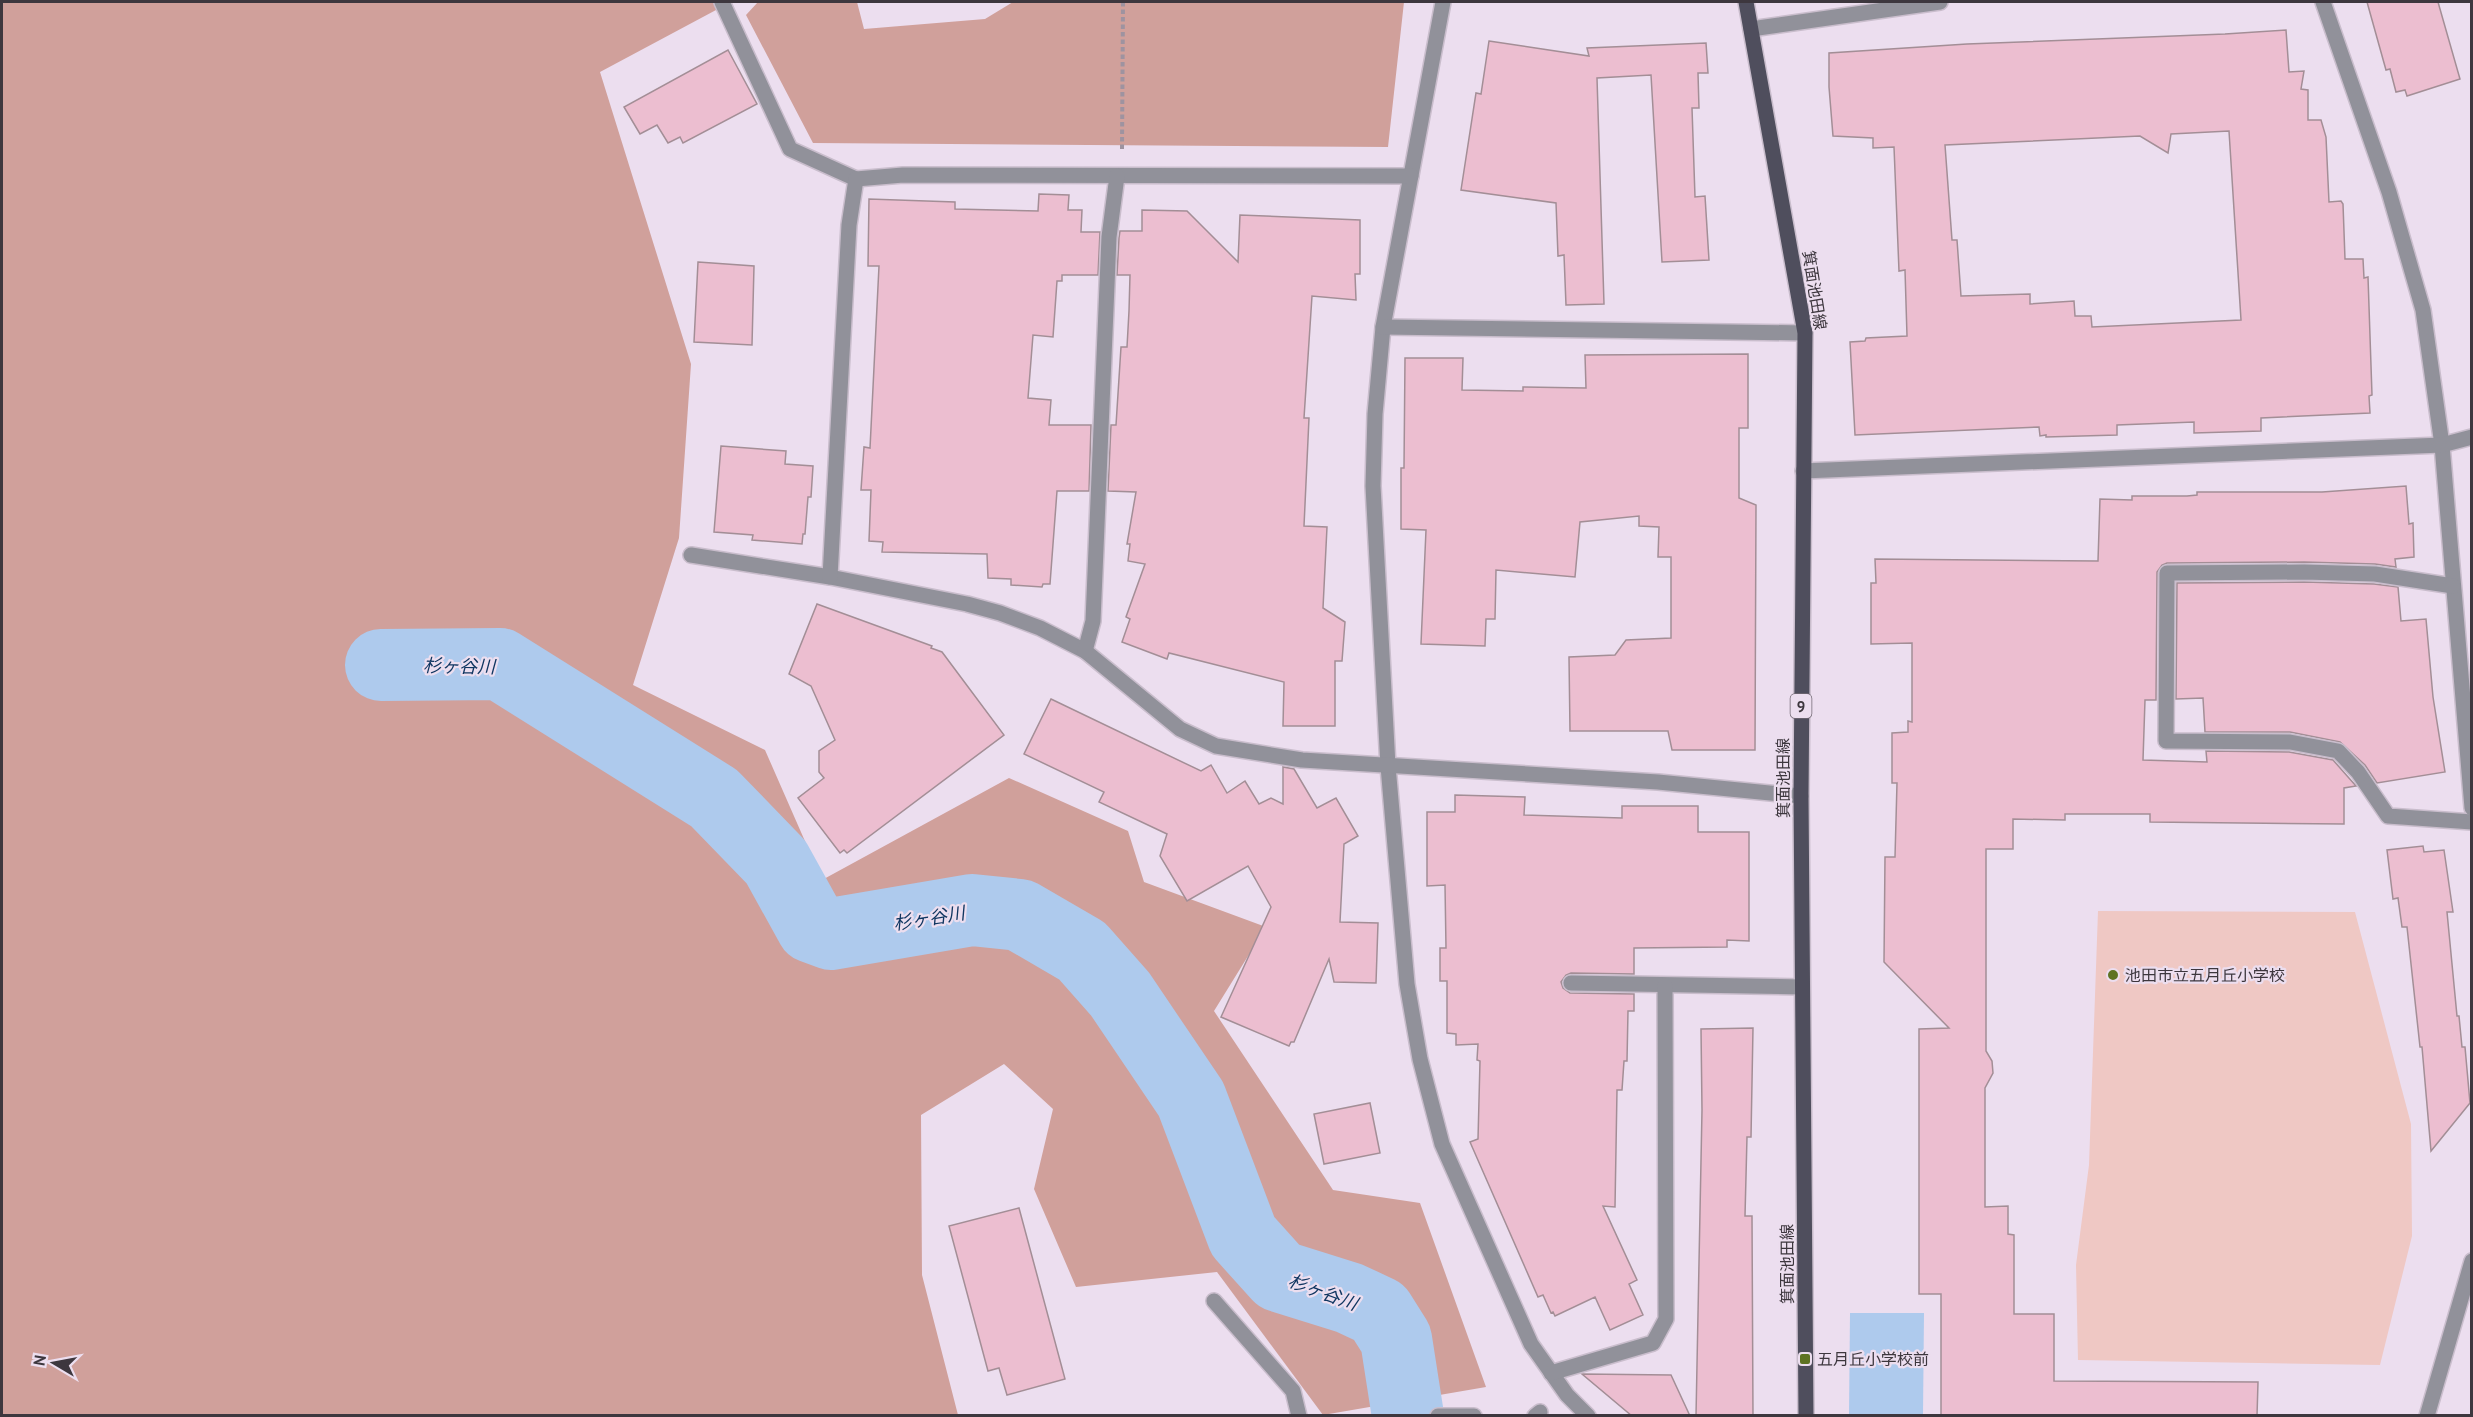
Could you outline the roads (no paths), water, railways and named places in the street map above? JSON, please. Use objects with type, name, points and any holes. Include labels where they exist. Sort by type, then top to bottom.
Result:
[{"type":"main road","name":"箕面池田線","points":[[1746,2],[1805,333],[1801,796],[1806,1416]]},
{"type":"street","points":[[722,2],[790,149],[856,179],[903,175],[1411,176]]},
{"type":"street","points":[[1443,2],[1383,327],[1375,414],[1373,486],[1388,766],[1407,984],[1420,1059],[1442,1144],[1531,1344],[1567,1395],[1588,1416]]},
{"type":"street","points":[[1751,29],[1940,2]]},
{"type":"street","points":[[2323,2],[2389,192],[2423,310],[2442,445],[2472,808]]},
{"type":"street","points":[[1085,651],[1094,621],[1109,237],[1117,176]]},
{"type":"street","points":[[830,578],[849,225],[856,179]]},
{"type":"street","points":[[1383,327],[1805,333]]},
{"type":"street","points":[[1803,471],[2442,445],[2472,437]]},
{"type":"street","points":[[691,555],[830,578],[967,604],[1000,613],[1040,628],[1085,651],[1180,729],[1216,746],[1302,760],[1658,782],[1801,796]]},
{"type":"street","points":[[2453,586],[2375,574],[2167,573],[2166,741],[2290,742],[2338,751],[2358,772],[2388,816],[2472,822]]},
{"type":"street","points":[[1571,983],[1802,987]]},
{"type":"street","points":[[1551,1372],[1653,1343],[1666,1320],[1665,986]]},
{"type":"street","points":[[2427,1416],[2472,1262]]},
{"type":"street","points":[[1214,1301],[1293,1391],[1299,1416]]},
{"type":"street","points":[[1440,1415],[1474,1416]]},
{"type":"water","points":[[1850,1313],[1924,1313],[1923,1415],[1849,1415]]},
{"type":"waterway","name":"杉ヶ谷川","points":[[381,665],[500,664],[714,798],[776,862],[812,927],[831,934],[972,910],[1020,915],[1082,951],[1120,994],[1191,1099],[1243,1236],[1279,1276],[1349,1298],[1379,1312],[1396,1339],[1408,1416]]},
{"type":"place","name":"池田市立五月丘小学校","points":[[2113,975]]},
{"type":"place","name":"五月丘小学校前","points":[[1805,1359]]}]
